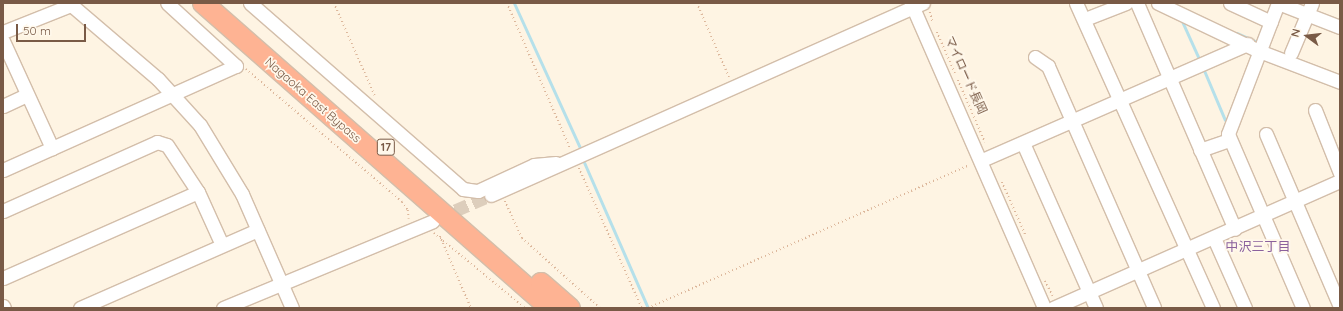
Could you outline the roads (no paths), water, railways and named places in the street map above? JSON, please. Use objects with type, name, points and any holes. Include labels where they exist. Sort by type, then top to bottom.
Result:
[{"type":"highway","name":"Nagaoka East Bypass","points":[[203,3],[405,181],[550,299]]},
{"type":"highway","name":"Nagaoka East Bypass","points":[[223,3],[550,299]]},
{"type":"highway","name":"17","points":[[405,181],[538,308]]},
{"type":"highway","name":"17","points":[[550,299],[571,308]]},
{"type":"street","points":[[3,170],[174,95],[236,66],[167,3]]},
{"type":"street","points":[[250,3],[463,189],[478,191],[534,166],[554,162],[559,166]]},
{"type":"street","points":[[1076,3],[1121,100],[1213,308]]},
{"type":"street","points":[[1084,19],[1126,3]]},
{"type":"street","points":[[1137,3],[1235,229]]},
{"type":"street","points":[[1158,3],[1248,44],[1260,52],[1339,80]]},
{"type":"street","points":[[1230,3],[1271,22]]},
{"type":"street","points":[[1303,308],[1229,140],[1229,127],[1260,52],[1278,3],[1309,9],[1340,27]]},
{"type":"street","points":[[3,32],[70,4],[174,95],[216,146],[258,230],[292,308]]},
{"type":"street","points":[[491,195],[918,6],[984,154],[1044,308]]},
{"type":"street","points":[[1291,53],[1309,9]]},
{"type":"street","points":[[3,40],[52,148]]},
{"type":"street","points":[[984,154],[1023,143],[1248,44]]},
{"type":"street","points":[[1035,57],[1048,66],[1154,308]]},
{"type":"street","points":[[3,106],[27,95]]},
{"type":"street","points":[[1315,110],[1340,173]]},
{"type":"street","points":[[1266,134],[1340,307]]},
{"type":"street","points":[[1200,150],[1229,140]]},
{"type":"street","points":[[3,211],[157,142],[166,145],[198,192],[222,245]]},
{"type":"street","points":[[1023,143],[1096,308]]},
{"type":"street","points":[[1054,304],[1090,293],[1340,181]]},
{"type":"street","points":[[3,278],[198,192]]},
{"type":"street","points":[[223,308],[281,282],[433,220]]},
{"type":"street","points":[[80,308],[258,230]]},
{"type":"street","points":[[1214,238],[1245,308]]},
{"type":"waterway","points":[[514,3],[580,148]]},
{"type":"waterway","points":[[1181,19],[1200,61]]},
{"type":"waterway","points":[[1237,33],[1259,43]]},
{"type":"waterway","points":[[1203,68],[1225,120]]},
{"type":"waterway","points":[[583,160],[648,308]]},
{"type":"tunnel","points":[[438,218],[491,195]]},
{"type":"district","name":"中沢三丁目","points":[[1258,246]]}]
